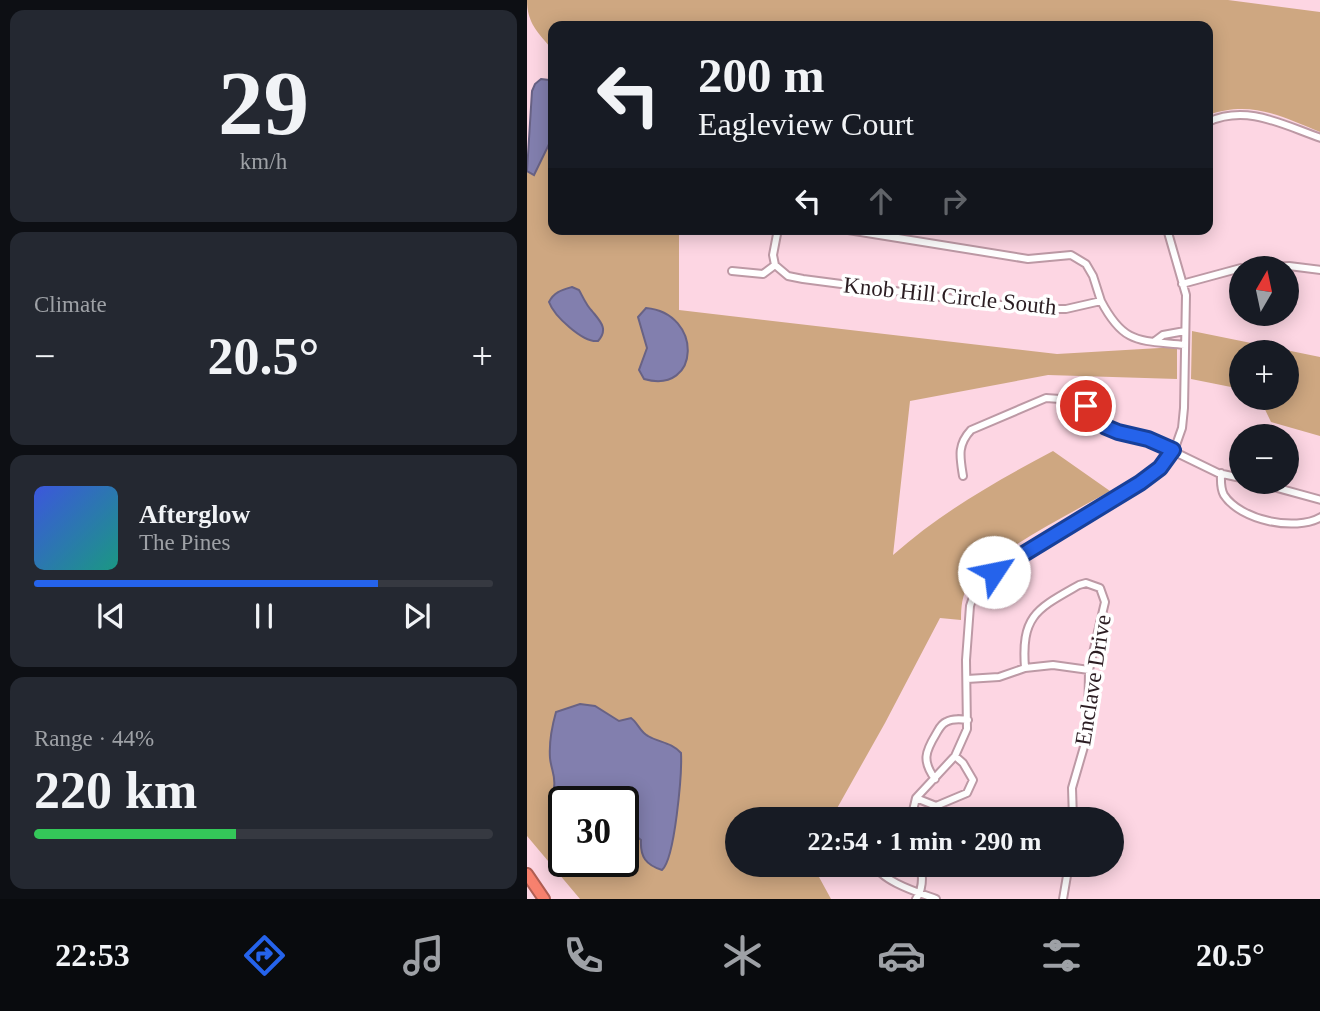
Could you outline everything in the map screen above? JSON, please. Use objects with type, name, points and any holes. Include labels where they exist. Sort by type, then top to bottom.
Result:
[{"type":"highway","points":[[527,874],[541,899]]},
{"type":"highway","points":[[527,887],[541,899]]},
{"type":"street","points":[[1213,120],[1225,116],[1258,115],[1320,138]]},
{"type":"street","points":[[732,271],[763,274],[775,265],[773,255],[777,235]]},
{"type":"street","points":[[878,235],[1028,259],[1071,254],[1086,264],[1101,300],[1113,323],[1122,333],[1135,339],[1184,345]]},
{"type":"street","points":[[914,807],[916,798],[955,756],[963,743],[968,720],[966,660],[970,606],[974,594],[984,581],[1018,555],[1140,483],[1160,468],[1173,450],[1182,428],[1186,295],[1169,235]]},
{"type":"street","name":"Knob Hill Circle South","points":[[775,265],[788,276],[803,279],[1032,309],[1066,309],[1101,300]]},
{"type":"street","points":[[1299,267],[1320,270]]},
{"type":"street","points":[[1182,284],[1229,271]]},
{"type":"street","points":[[1155,341],[1163,335],[1185,331]]},
{"type":"street","points":[[963,476],[959,449],[963,438],[971,430],[1046,398],[1086,406],[1106,427],[1148,439],[1229,475]]},
{"type":"street","points":[[1221,473],[1222,492],[1227,499],[1259,519],[1296,524],[1320,517]]},
{"type":"street","points":[[1299,494],[1320,500]]},
{"type":"street","name":"Enclave Drive","points":[[1025,668],[1029,622],[1052,600],[1086,583],[1100,588],[1105,602],[1089,670],[1088,733],[1072,788],[1073,807]]},
{"type":"street","points":[[967,679],[999,677],[1025,668],[1053,665],[1089,670]]},
{"type":"street","points":[[935,779],[927,768],[926,749],[946,722],[968,720]]},
{"type":"street","points":[[916,798],[936,806],[967,793],[973,780],[963,763],[955,756]]},
{"type":"street","points":[[885,877],[918,896],[937,899]]},
{"type":"street","points":[[918,896],[922,877]]},
{"type":"street","points":[[1063,899],[1067,877]]},
{"type":"shaded area","points":[[527,0],[1228,0],[1320,12],[1320,132],[1265,112],[1238,109],[1213,114],[1213,21],[548,21],[548,44],[531,21]]},
{"type":"shaded area","points":[[541,79],[548,80],[548,146],[534,175],[527,171],[532,91]]},
{"type":"shaded area","points":[[548,107],[548,235],[679,235],[679,310],[1057,354],[1177,347],[1177,379],[1048,375],[910,401],[893,555],[970,498],[1053,451],[1110,491],[1034,534],[979,572],[969,584],[962,601],[961,620],[940,618],[838,807],[725,807],[725,877],[819,877],[831,899],[580,899],[561,877],[639,877],[639,786],[548,786],[548,861],[527,836],[527,168]]},
{"type":"shaded area","points":[[572,287],[579,290],[602,325],[603,333],[598,341],[585,338],[570,328],[549,302],[562,290]]},
{"type":"shaded area","points":[[646,308],[665,313],[678,323],[685,337],[688,351],[685,365],[676,375],[663,381],[644,379],[639,370],[647,348],[638,317]]},
{"type":"shaded area","points":[[1192,331],[1236,340],[1229,340],[1229,387],[1191,379]]},
{"type":"shaded area","points":[[1299,353],[1320,357],[1320,436],[1299,430],[1299,424],[1271,422],[1265,410],[1299,410]]},
{"type":"shaded area","points":[[580,704],[595,706],[619,721],[631,718],[645,734],[681,753],[674,833],[667,863],[662,870],[645,860],[642,851],[639,838],[639,786],[554,786],[550,746],[556,712]]},
{"type":"route","points":[[994,572],[1140,483],[1160,468],[1173,450],[1148,439],[1106,427],[1086,406]]}]
